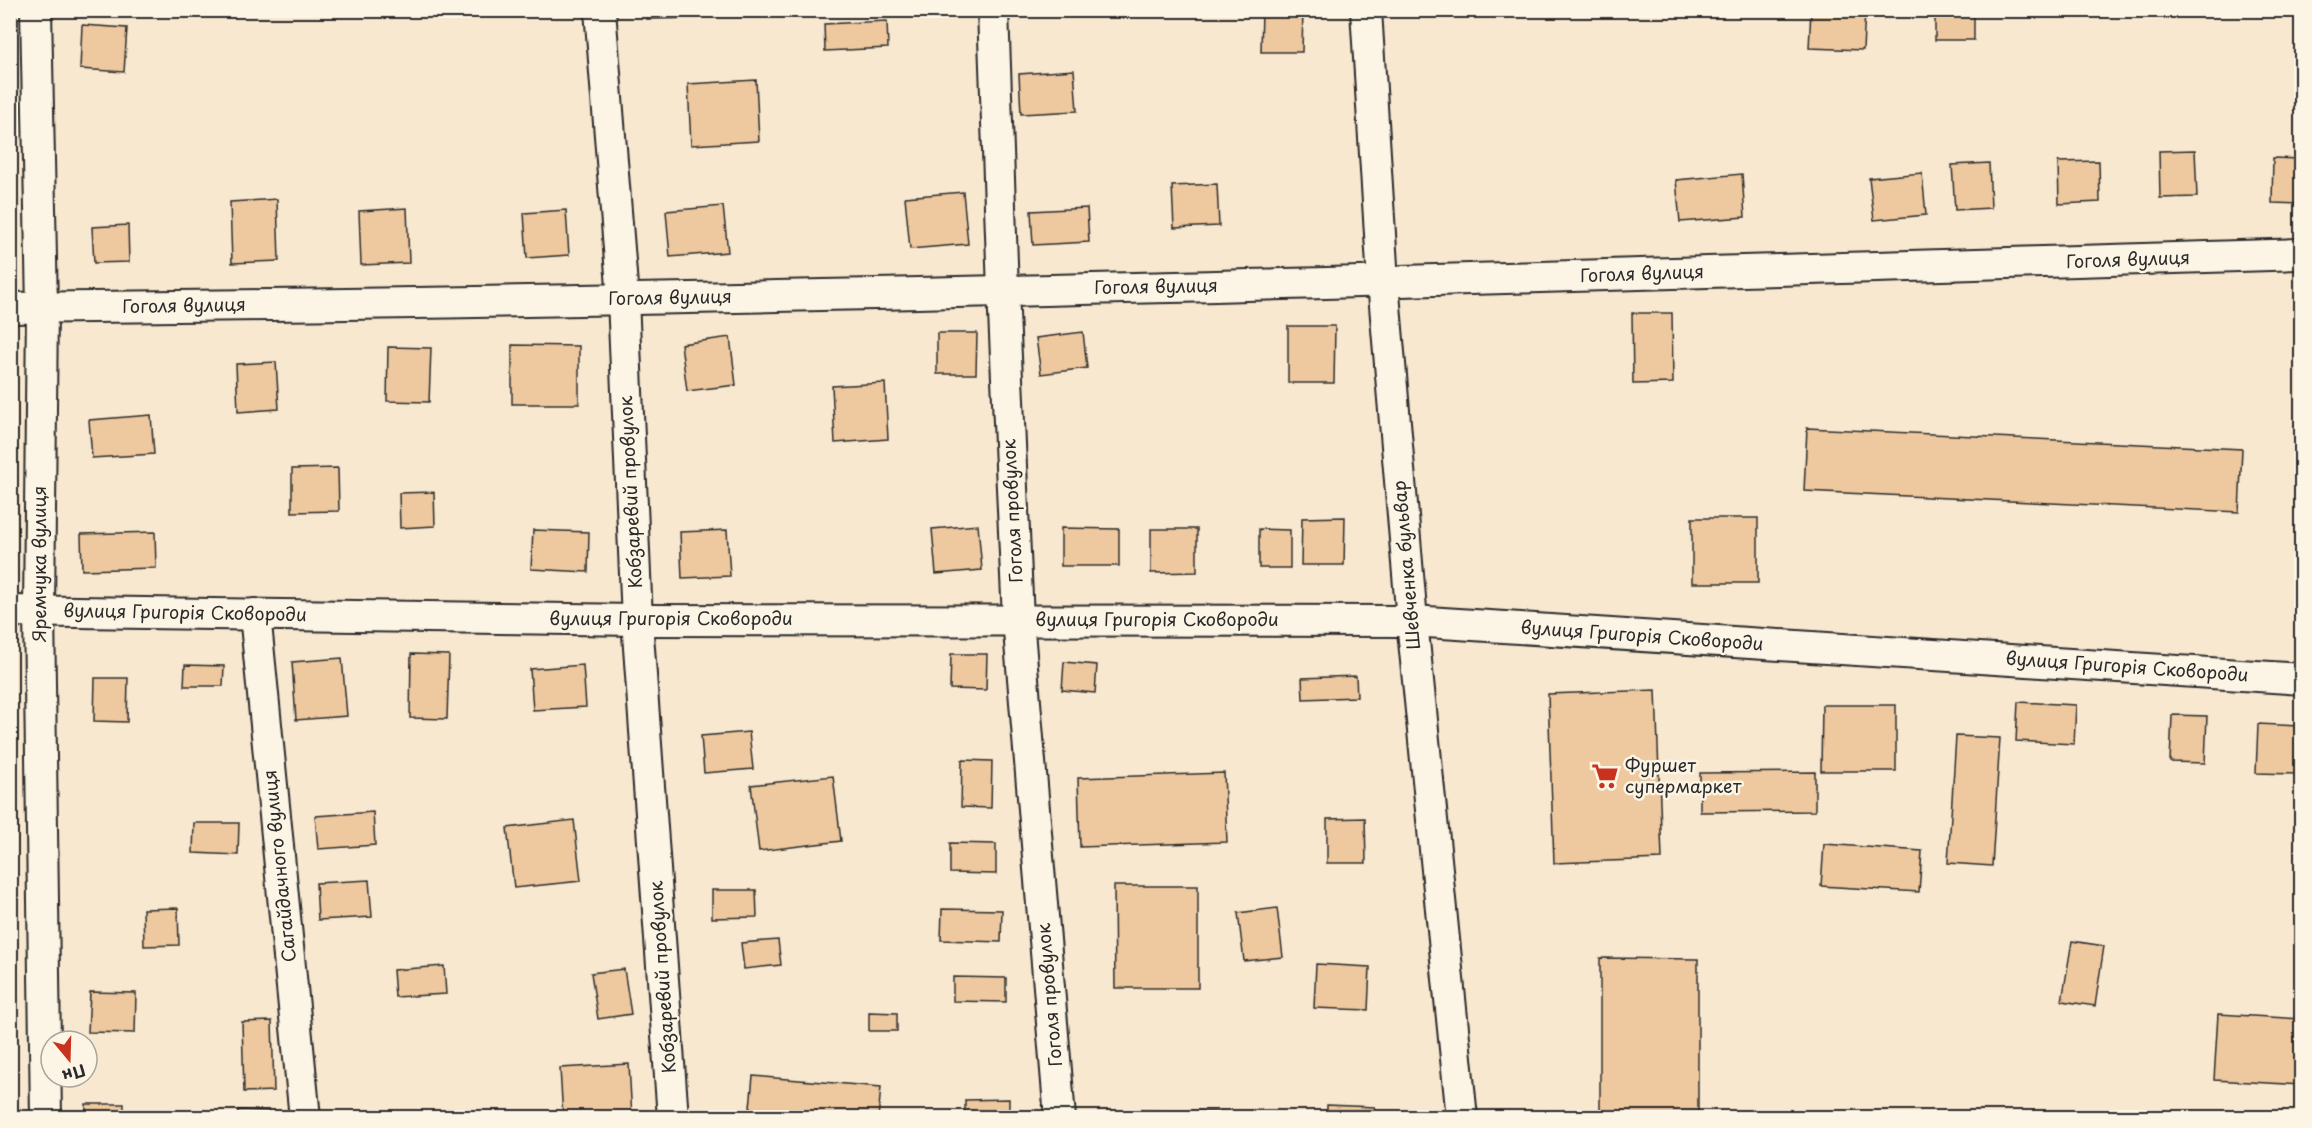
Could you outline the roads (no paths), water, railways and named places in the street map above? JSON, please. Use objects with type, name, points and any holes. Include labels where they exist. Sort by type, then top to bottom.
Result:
[{"type":"street","name":"Яремчука вулиця","points":[[36,10],[42,308],[25,611],[46,1118]]},
{"type":"street","name":"Кобзаревий провулок","points":[[600,10],[623,298],[637,620],[673,1118]]},
{"type":"street","name":"Гоголя провулок","points":[[993,10],[1018,619],[1060,1118]]},
{"type":"street","name":"Шевченка бульвар","points":[[1366,10],[1383,282],[1412,621],[1462,1118]]},
{"type":"street","name":"Гоголя вулиця","points":[[10,308],[1003,291],[1383,282],[2301,254]]},
{"type":"street","name":"вулиця Григорія Сковороди","points":[[25,611],[637,620],[1412,621],[2301,679]]},
{"type":"street","name":"Сагайдачного вулиця","points":[[255,614],[305,1118]]},
{"type":"place","name":"Фуршет супермаркет","points":[[1605,776]]}]
